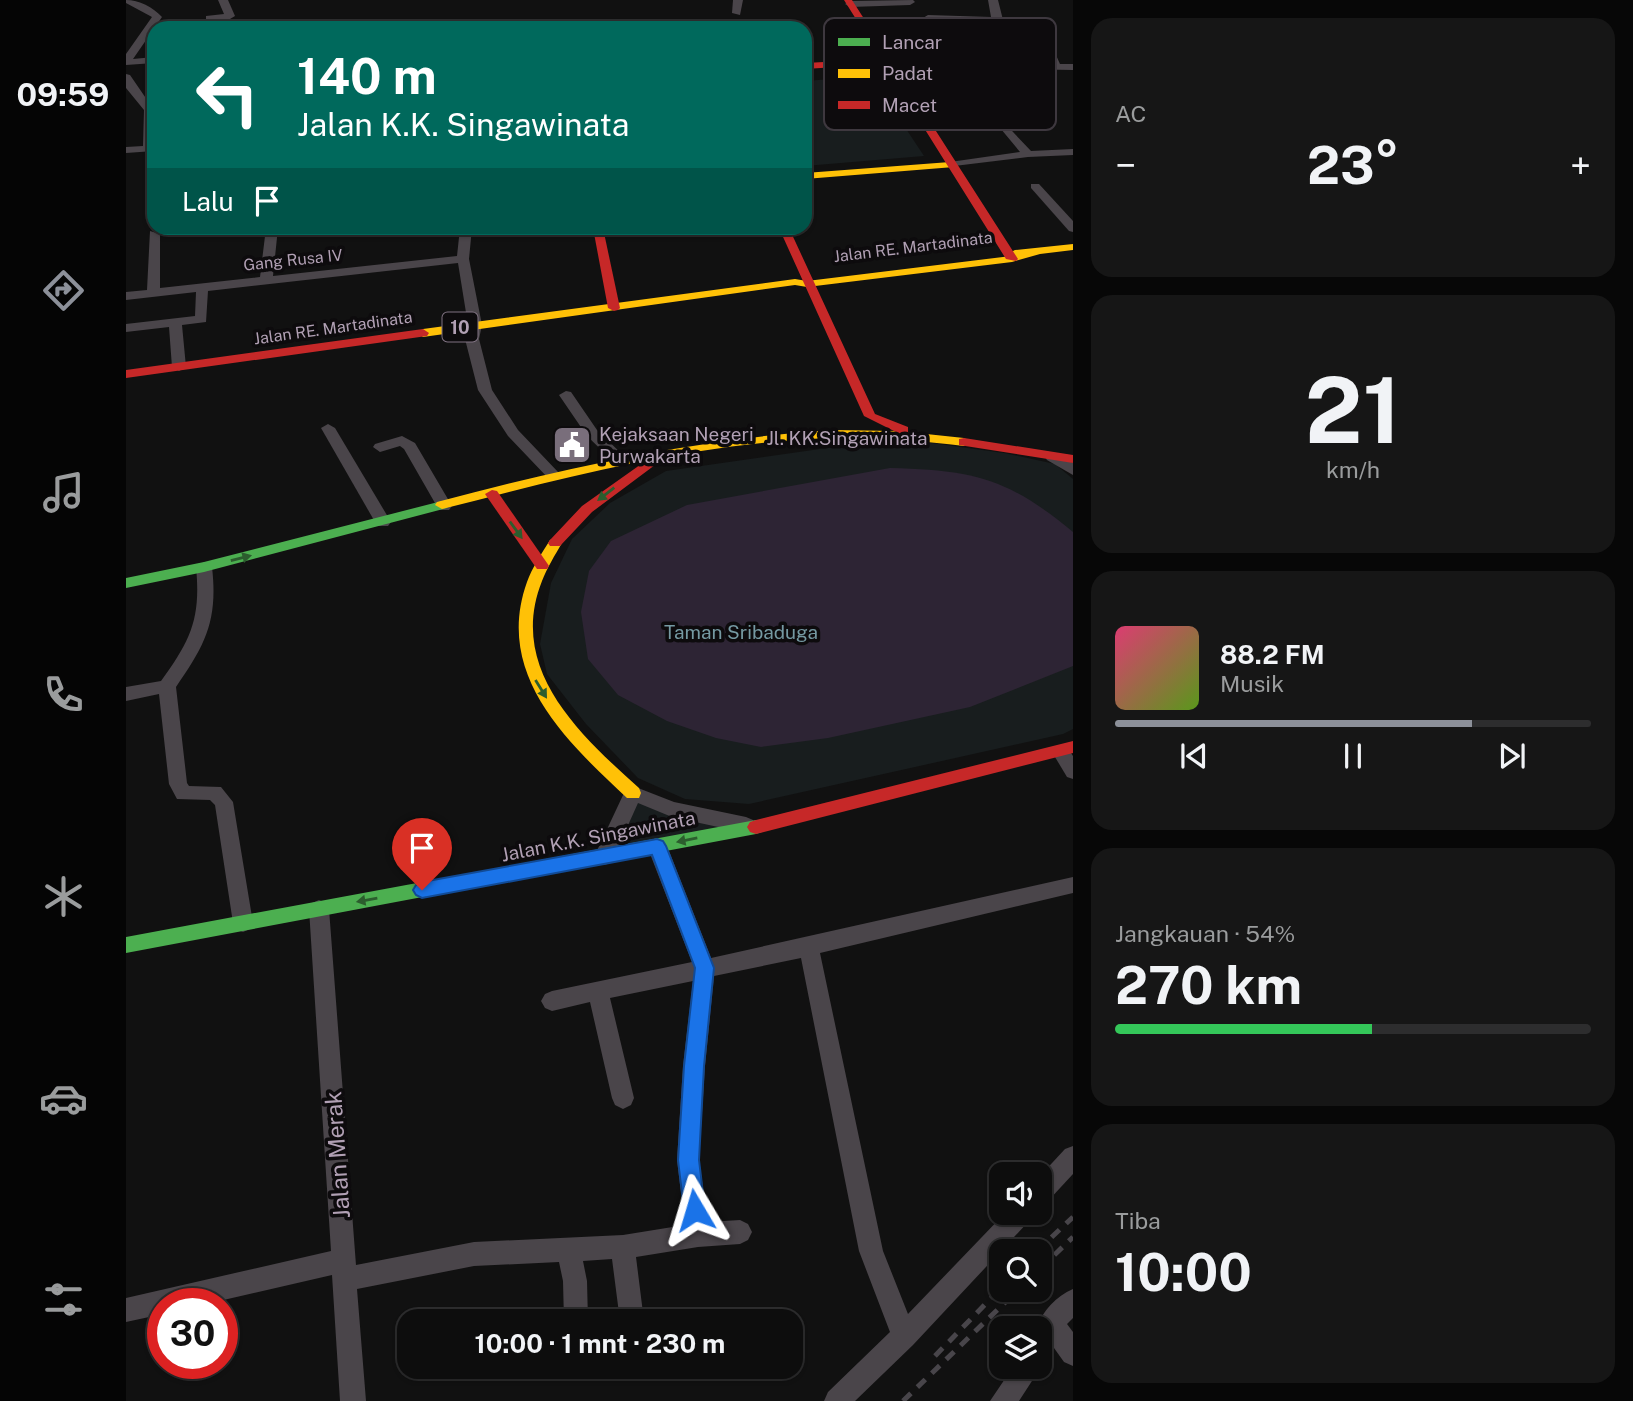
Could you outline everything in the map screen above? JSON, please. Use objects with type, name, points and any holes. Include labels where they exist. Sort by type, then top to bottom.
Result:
[{"type":"main road","points":[[849,2],[859,18]]},
{"type":"main road","points":[[929,130],[1010,256]]},
{"type":"main road","points":[[812,175],[950,164]]},
{"type":"main road","points":[[599,235],[614,308]]},
{"type":"main road","points":[[787,235],[870,416],[913,434]]},
{"type":"main road","points":[[796,235],[807,280]]},
{"type":"main road","name":"Jalan RE. Martadinata","points":[[126,374],[807,280],[1073,247]]},
{"type":"main road","points":[[841,435],[870,416]]},
{"type":"main road","name":"Jl. KK.Singawinata","points":[[634,793],[584,747],[532,674],[524,645],[525,617],[531,590],[557,540],[577,517],[662,454],[753,438],[913,434],[1073,460]]},
{"type":"main road","points":[[126,583],[204,567],[554,476],[662,454]]},
{"type":"main road","points":[[492,494],[542,566]]},
{"type":"main road","name":"Jalan K.K. Singawinata","points":[[126,945],[604,858],[754,827],[1067,749]]},
{"type":"street","points":[[126,0],[150,10],[157,17],[154,21]]},
{"type":"street","points":[[209,18],[234,16],[223,0]]},
{"type":"street","points":[[737,13],[738,0]]},
{"type":"street","points":[[993,0],[998,18]]},
{"type":"street","points":[[849,2],[910,2]]},
{"type":"street","points":[[126,62],[147,32]]},
{"type":"street","points":[[126,62],[147,60]]},
{"type":"street","points":[[1056,66],[1073,67]]},
{"type":"street","points":[[126,77],[147,107]]},
{"type":"street","points":[[1007,130],[1028,154]]},
{"type":"street","points":[[126,150],[147,148]]},
{"type":"street","points":[[950,164],[1028,154],[1073,152]]},
{"type":"street","points":[[1035,186],[1073,228]]},
{"type":"street","points":[[153,235],[153,293]]},
{"type":"street","points":[[267,280],[271,235]]},
{"type":"street","points":[[465,235],[463,259],[475,325],[472,338],[485,390],[513,433],[554,476]]},
{"type":"street","name":"Gang Rusa IV","points":[[126,296],[463,259]]},
{"type":"street","points":[[126,328],[201,319],[202,288]]},
{"type":"street","points":[[175,322],[179,367]]},
{"type":"street","points":[[566,395],[592,433],[622,462]]},
{"type":"street","points":[[328,428],[383,522]]},
{"type":"street","points":[[380,447],[402,441],[410,446],[444,506]]},
{"type":"street","points":[[1052,457],[1073,470]]},
{"type":"street","points":[[204,567],[207,594],[201,628],[193,650],[167,686],[178,784],[184,794],[214,792],[224,802],[243,923]]},
{"type":"street","points":[[126,694],[167,686]]},
{"type":"street","points":[[1067,749],[1073,772]]},
{"type":"street","points":[[604,858],[634,793]]},
{"type":"street","name":"Jl. KK.Singawinata","points":[[634,793],[672,809],[754,827]]},
{"type":"street","points":[[657,846],[705,968],[694,1066],[688,1160],[698,1235]]},
{"type":"street","points":[[552,1001],[809,947],[1073,885]]},
{"type":"street","name":"Jalan Merak","points":[[319,909],[353,1401]]},
{"type":"street","points":[[809,947],[871,1251],[904,1336]]},
{"type":"street","points":[[598,990],[622,1098]]},
{"type":"street","points":[[1052,1180],[1073,1157]]},
{"type":"street","points":[[837,1401],[904,1336],[1010,1225]]},
{"type":"street","points":[[126,1310],[345,1269],[419,1267],[474,1254],[623,1248],[698,1235],[740,1232]]},
{"type":"street","points":[[623,1248],[631,1309]]},
{"type":"street","points":[[569,1251],[575,1281],[576,1309]]},
{"type":"street","points":[[1052,1321],[1073,1301]]},
{"type":"street","points":[[1052,1323],[1073,1353]]},
{"type":"street","points":[[1003,1401],[1019,1379]]},
{"type":"green space","points":[[812,80],[824,80],[824,130],[907,130],[924,156],[812,165]]},
{"type":"green space","name":"Taman Sribaduga","points":[[916,441],[1004,453],[1055,464],[1073,479],[1073,729],[1063,734],[749,804],[685,799],[638,778],[586,724],[547,674],[540,644],[551,583],[572,539],[610,503],[666,471],[834,447]]},
{"type":"green space","points":[[637,800],[743,827],[615,854]]},
{"type":"shaded area","name":"Taman Sribaduga","points":[[890,468],[944,471],[988,480],[1029,500],[1073,532],[1073,666],[970,707],[828,738],[761,747],[716,738],[667,721],[618,695],[588,659],[581,612],[589,571],[611,541],[687,505]]},
{"type":"railway","points":[[1050,1239],[1073,1217]]},
{"type":"railway","points":[[1052,1257],[1073,1237]]},
{"type":"railway","points":[[935,1356],[989,1300]]},
{"type":"railway","points":[[903,1401],[1006,1302]]},
{"type":"traffic: fast","points":[[126,583],[204,567],[442,505]]},
{"type":"traffic: fast","points":[[126,945],[756,827]]},
{"type":"traffic: slow","points":[[812,175],[950,165]]},
{"type":"traffic: slow","points":[[1015,253],[1073,247]]},
{"type":"traffic: slow","points":[[423,333],[795,282],[807,284],[1012,259],[1036,252]]},
{"type":"traffic: slow","points":[[442,505],[635,459],[766,438],[832,434],[898,435],[964,442]]},
{"type":"traffic: slow","points":[[555,543],[534,582],[526,617],[527,650],[537,681],[554,710],[577,739],[633,793]]},
{"type":"traffic: jam","points":[[848,0],[859,18]]},
{"type":"traffic: jam","points":[[812,66],[824,65]]},
{"type":"traffic: jam","points":[[930,130],[1012,259]]},
{"type":"traffic: jam","points":[[599,235],[614,308]]},
{"type":"traffic: jam","points":[[787,235],[870,416],[903,430]]},
{"type":"traffic: jam","points":[[126,374],[423,333]]},
{"type":"traffic: jam","points":[[964,442],[1073,459]]},
{"type":"traffic: jam","points":[[555,543],[587,509],[654,459]]},
{"type":"traffic: jam","points":[[492,494],[542,566]]},
{"type":"traffic: jam","points":[[756,827],[1073,747]]},
{"type":"place","name":"Kejaksaan Negeri Purwakarta","points":[[572,445]]},
{"type":"route","points":[[422,890],[657,846],[705,968],[694,1066],[688,1160],[695,1210]]}]
